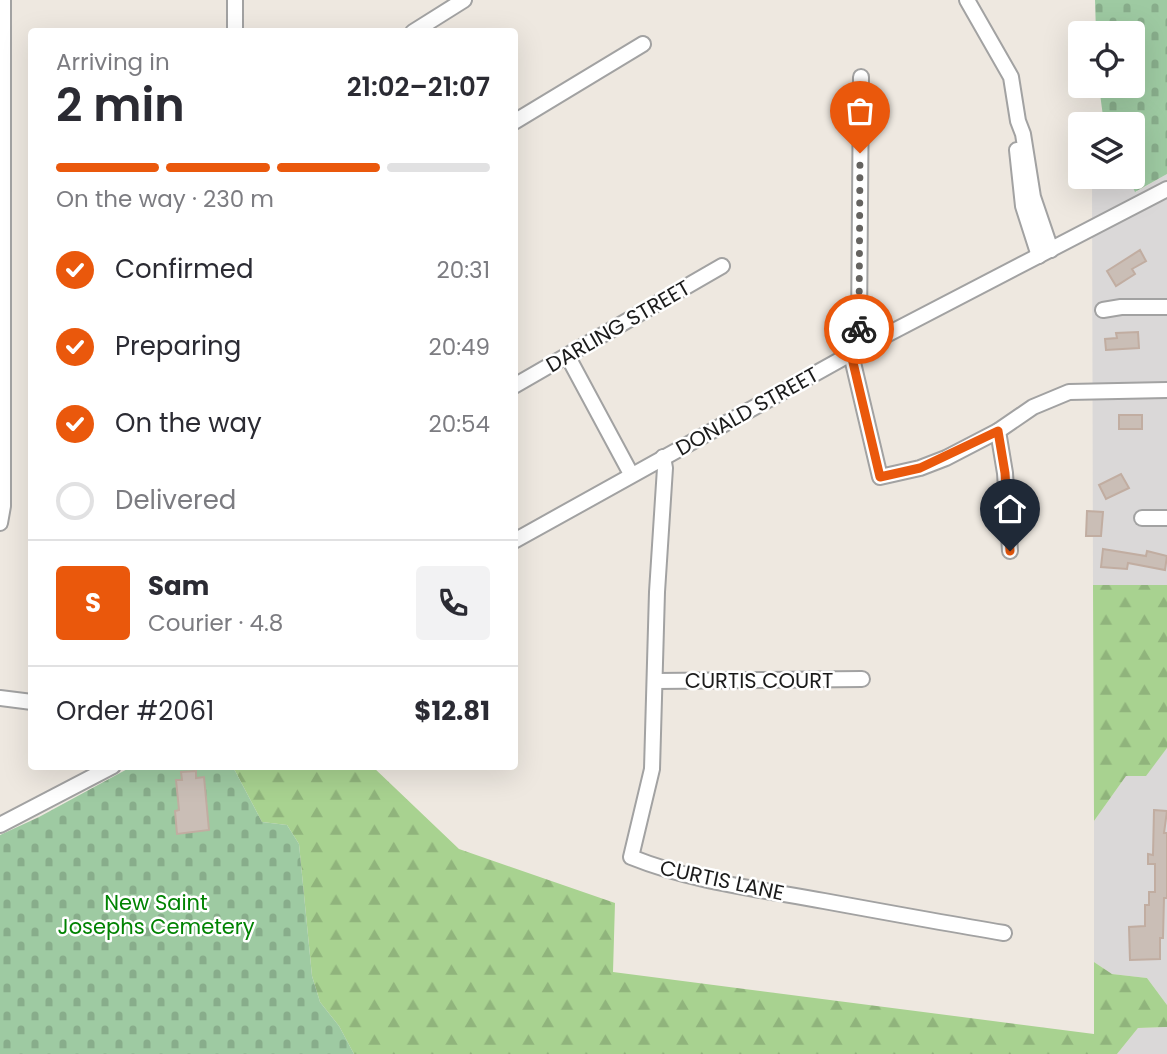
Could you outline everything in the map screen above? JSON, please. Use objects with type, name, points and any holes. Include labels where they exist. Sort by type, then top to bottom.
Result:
[{"type":"street","points":[[0,523],[3,0]]},
{"type":"street","points":[[235,0],[235,28]]},
{"type":"street","points":[[419,28],[464,0]]},
{"type":"street","points":[[970,1],[1008,71],[1014,91],[1045,253]]},
{"type":"street","points":[[518,120],[643,44]]},
{"type":"street","points":[[861,77],[857,351],[880,477],[920,468],[998,431],[1033,407],[1069,392],[1167,390]]},
{"type":"street","name":"DONALD STREET","points":[[518,539],[857,351],[1167,189]]},
{"type":"street","name":"DARLING STREET","points":[[518,384],[722,266]]},
{"type":"street","points":[[1103,310],[1121,307],[1167,307]]},
{"type":"street","points":[[567,355],[631,474]]},
{"type":"street","points":[[998,431],[1005,473],[1010,551]]},
{"type":"street","name":"CURTIS LANE","points":[[663,457],[665,468],[657,592],[651,776],[631,857],[664,870],[710,881],[1004,933]]},
{"type":"street","points":[[1142,518],[1167,518]]},
{"type":"street","name":"CURTIS COURT","points":[[656,681],[862,679]]},
{"type":"street","points":[[0,698],[28,702]]},
{"type":"street","points":[[0,825],[105,770]]},
{"type":"shaded area","points":[[1167,174],[1167,585],[1093,585],[1092,189],[1134,189],[1136,192]]},
{"type":"shaded area","points":[[1167,748],[1167,1005],[1147,978],[1112,974],[1094,962],[1094,821],[1126,776],[1146,775]]},
{"type":"shaded area","points":[[1167,1027],[1167,1054],[1117,1054],[1138,1028]]},
{"type":"green space","points":[[1095,0],[1167,0],[1167,174],[1145,186],[1145,112],[1102,112],[1101,98],[1145,98],[1145,21],[1096,21]]},
{"type":"green space","points":[[1093,585],[1167,585],[1167,748],[1146,776],[1126,776],[1094,821]]},
{"type":"green space","name":"New Saint Josephs Cemetery","points":[[125,770],[235,770],[262,822],[287,825],[299,844],[312,976],[320,1002],[339,1026],[354,1054],[0,1054],[0,835]]},
{"type":"green space","points":[[235,770],[376,770],[459,849],[615,903],[613,972],[1094,1034],[1094,962],[1112,974],[1147,978],[1167,1005],[1167,1027],[1138,1028],[1117,1054],[354,1054],[339,1026],[320,1002],[312,976],[299,844],[287,825],[262,822]]},
{"type":"building","points":[[1140,250],[1146,261],[1132,269],[1135,274],[1116,286],[1107,271]]},
{"type":"building","points":[[1138,332],[1139,348],[1106,350],[1105,339],[1117,338],[1116,333]]},
{"type":"building","points":[[1119,415],[1142,415],[1142,429],[1119,429]]},
{"type":"building","points":[[1121,474],[1129,488],[1106,499],[1099,485]]},
{"type":"building","points":[[1087,511],[1103,512],[1101,536],[1086,536]]},
{"type":"building","points":[[1103,549],[1146,556],[1147,551],[1167,556],[1165,570],[1128,563],[1127,569],[1101,567]]},
{"type":"building","points":[[196,771],[196,778],[204,777],[209,830],[177,834],[175,811],[179,810],[176,780],[182,780],[181,772]]},
{"type":"building","points":[[1154,810],[1167,811],[1164,833],[1167,833],[1167,898],[1164,898],[1160,959],[1130,960],[1129,927],[1145,926],[1145,905],[1149,905],[1149,892],[1155,892],[1155,864],[1148,864],[1148,854],[1153,855]]},
{"type":"way so far","points":[[859,329],[860,153]]},
{"type":"route","points":[[859,329],[863,347],[851,354],[880,477],[920,468],[946,458],[998,431],[1005,473],[1010,551]]}]
